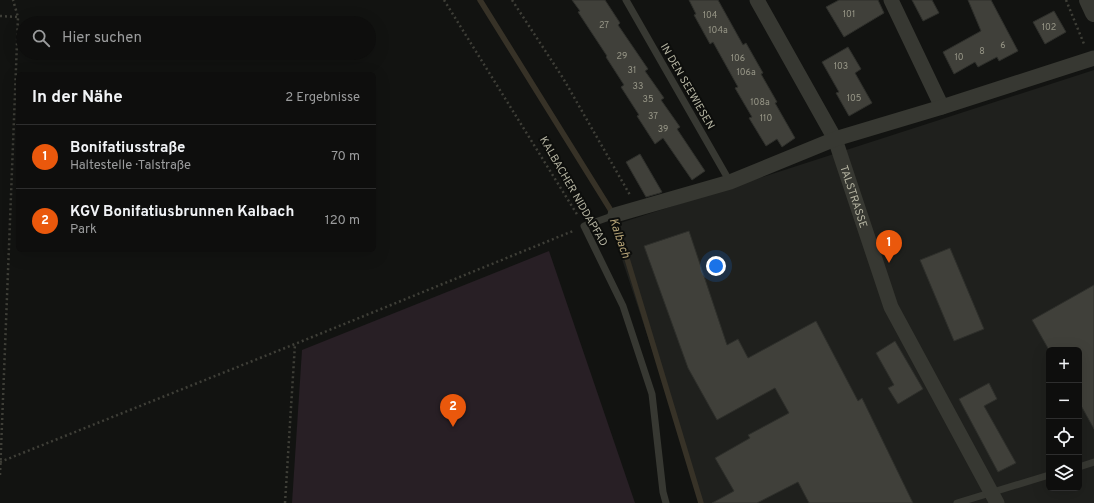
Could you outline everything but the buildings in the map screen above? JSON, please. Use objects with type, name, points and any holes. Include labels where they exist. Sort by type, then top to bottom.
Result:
[{"type":"street","name":"TALSTRASSE","points":[[757,0],[835,139],[891,307],[995,498]]},
{"type":"street","points":[[891,0],[942,107]]},
{"type":"street","points":[[1088,0],[1094,13]]},
{"type":"street","points":[[615,215],[730,182],[835,139],[942,107],[1092,58]]},
{"type":"lane","name":"IN DEN SEEWIESEN","points":[[626,0],[730,182]]},
{"type":"lane","points":[[584,226],[615,215]]},
{"type":"lane","name":"KALBACHER NIDDAPFAD","points":[[584,226],[623,306],[652,394],[663,492],[666,503]]},
{"type":"lane","points":[[1082,466],[1094,462]]},
{"type":"lane","points":[[957,503],[995,498],[1046,476]]},
{"type":"path","points":[[13,0],[18,16]]},
{"type":"path","name":"KALBACHER NIDDAPFAD","points":[[444,0],[584,226]]},
{"type":"path","points":[[512,0],[563,78],[637,208]]},
{"type":"path","points":[[1066,0],[1092,58]]},
{"type":"path","points":[[0,16],[16,17]]},
{"type":"path","points":[[0,475],[16,60]]},
{"type":"path","points":[[0,462],[584,226]]},
{"type":"path","points":[[285,503],[295,344]]},
{"type":"shaded area","points":[[1094,70],[1094,503],[703,503],[611,226]]},
{"type":"shaded area","points":[[549,251],[635,503],[292,503],[302,350]]},
{"type":"waterway","name":"Kalbach","points":[[480,0],[610,209],[625,252],[701,503]]},
{"type":"place","name":"Bonifatiusstraße","points":[[889,263]]},
{"type":"place","name":"KGV Bonifatiusbrunnen Kalbach","points":[[453,427]]}]
